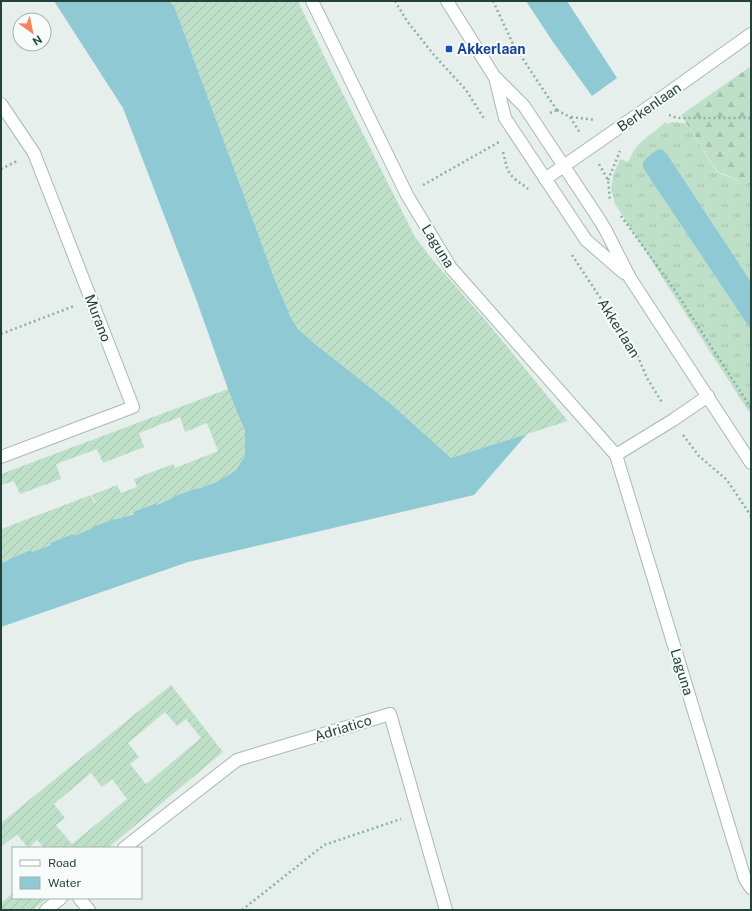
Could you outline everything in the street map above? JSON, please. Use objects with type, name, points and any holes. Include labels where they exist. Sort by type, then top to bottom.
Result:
[{"type":"street","name":"Laguna","points":[[312,1],[407,195],[451,268],[616,455],[745,879],[751,888]]},
{"type":"street","points":[[447,1],[494,76],[524,106],[564,166],[605,229],[630,278],[751,463]]},
{"type":"street","name":"Berkenlaan","points":[[545,179],[751,34]]},
{"type":"street","points":[[494,76],[505,118],[586,240],[630,278]]},
{"type":"street","name":"Murano","points":[[1,104],[34,153],[133,407],[1,456]]},
{"type":"street","points":[[616,455],[673,420],[708,396]]},
{"type":"street","name":"Adriatico","points":[[125,847],[237,760],[390,714],[446,910]]},
{"type":"street","points":[[46,910],[60,899]]},
{"type":"street","points":[[80,899],[89,910]]},
{"type":"path","points":[[395,1],[407,21],[434,55],[466,90],[487,123]]},
{"type":"path","points":[[493,1],[513,44],[557,110]]},
{"type":"path","points":[[650,106],[677,118],[751,118]]},
{"type":"path","points":[[495,136],[501,146]]},
{"type":"path","points":[[407,195],[499,142]]},
{"type":"path","points":[[503,150],[507,170],[513,178],[529,192]]},
{"type":"path","points":[[619,214],[674,289],[751,408]]},
{"type":"path","name":"Akkerlaan","points":[[568,249],[636,352],[647,378],[673,420],[699,456],[727,480],[751,516]]},
{"type":"path","points":[[1,334],[91,299]]},
{"type":"path","points":[[242,910],[324,844],[418,814]]},
{"type":"green space","points":[[169,1],[298,1],[415,237],[568,421],[451,458],[391,404],[298,329],[291,318],[275,280],[174,7]]},
{"type":"green space","points":[[751,66],[751,175],[740,181],[717,171],[681,115]]},
{"type":"green space","points":[[666,122],[668,124],[671,122],[686,123],[717,172],[739,181],[751,175],[751,282],[669,157],[662,150],[643,168],[751,330],[751,415],[615,204],[611,189],[614,173],[620,159],[628,162],[634,150],[642,141]]},
{"type":"green space","points":[[228,389],[241,419],[246,441],[246,451],[243,461],[234,472],[217,482],[197,489],[196,488],[156,505],[155,503],[133,512],[134,513],[74,536],[73,534],[50,543],[51,545],[32,552],[31,550],[1,563],[1,529],[91,495],[94,503],[97,502],[95,502],[92,495],[117,485],[121,493],[137,487],[134,479],[173,464],[175,468],[218,451],[207,423],[185,432],[180,417],[139,433],[144,447],[103,463],[97,449],[56,464],[61,479],[20,494],[14,481],[1,485],[1,474]]},
{"type":"green space","points":[[171,685],[223,752],[109,847],[43,847],[37,840],[27,847],[17,834],[1,847],[1,823]],"holes":[[[165,712],[177,726],[186,719],[201,738],[146,784],[130,764],[139,757],[128,743]],[[91,773],[102,787],[112,779],[127,799],[72,844],[56,825],[65,818],[54,804]]]},
{"type":"green space","points":[[12,894],[12,899],[46,899],[33,910],[1,910],[1,903]]},
{"type":"water","points":[[54,1],[169,1],[174,6],[275,280],[291,318],[298,329],[391,404],[451,458],[527,434],[474,495],[188,562],[1,627],[1,563],[31,550],[32,552],[51,545],[50,543],[73,534],[74,536],[114,519],[134,514],[133,512],[156,503],[157,505],[175,496],[217,482],[236,470],[245,456],[245,431],[123,108]]},
{"type":"water","points":[[526,1],[567,1],[617,78],[592,96],[553,42]]},
{"type":"water","points":[[662,149],[669,157],[751,282],[751,330],[643,168],[643,162],[647,158],[654,152]]},
{"type":"place","name":"Akkerlaan","points":[[449,49]]}]
